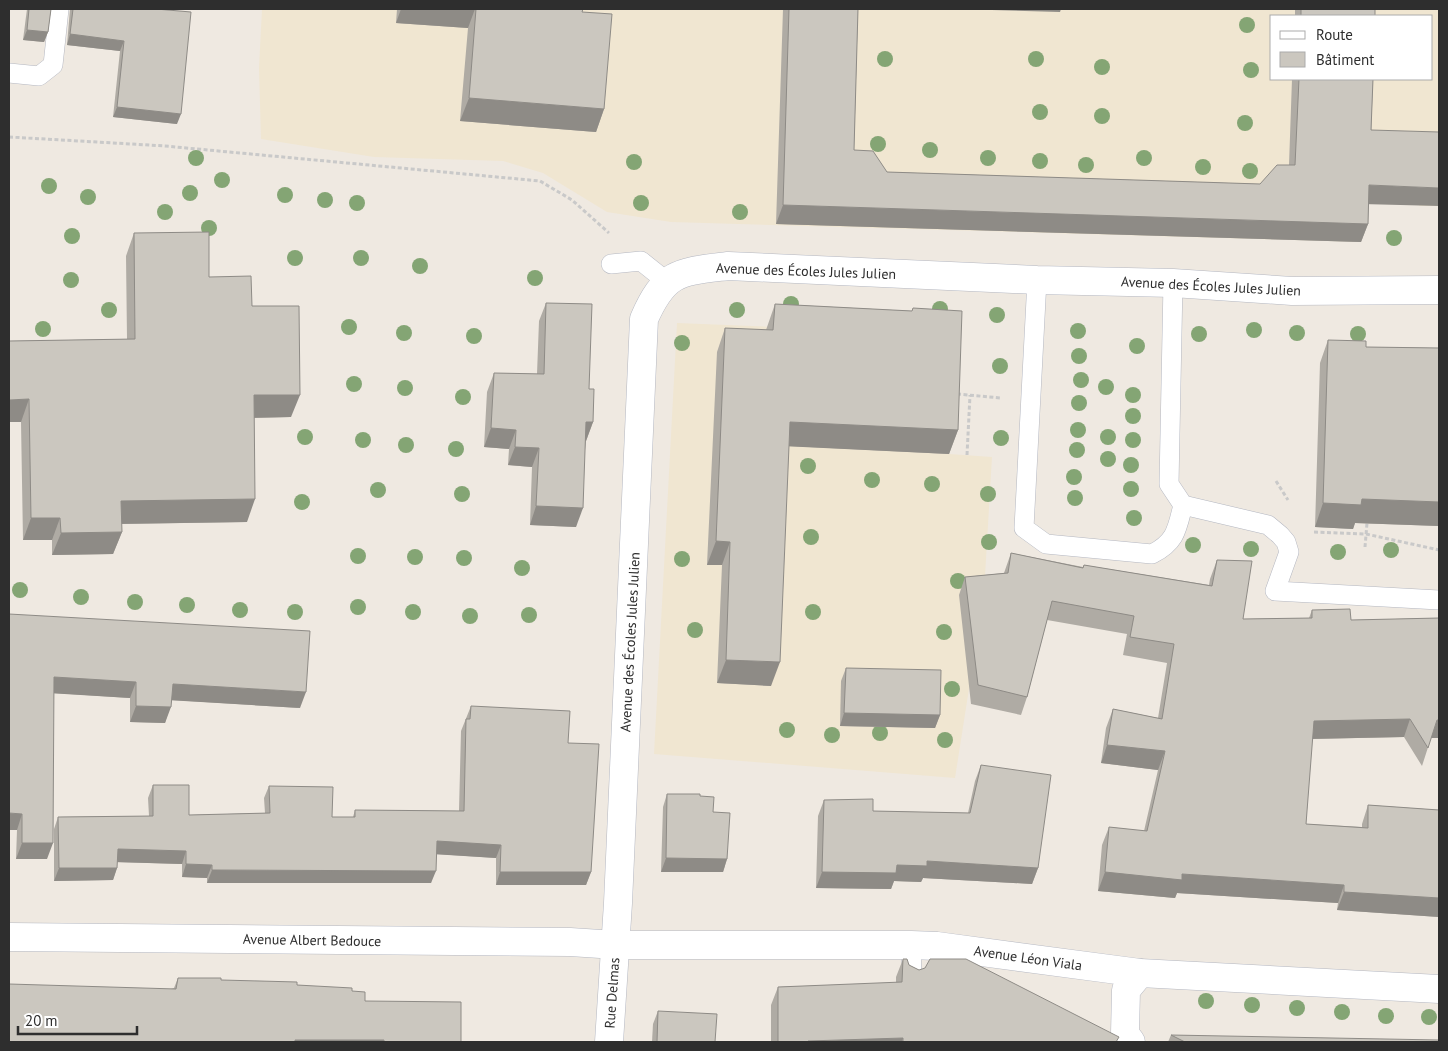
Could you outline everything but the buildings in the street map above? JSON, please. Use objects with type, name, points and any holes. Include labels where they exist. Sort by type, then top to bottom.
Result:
[{"type":"street","name":"Avenue des Écoles Jules Julien","points":[[616,945],[644,319],[654,296],[666,281],[686,271],[728,266],[1037,280],[1173,283],[1292,291],[1439,290]]},
{"type":"street","name":"Avenue Albert Bedouce","points":[[9,937],[560,942],[616,945]]},
{"type":"street","name":"Avenue Léon Viala","points":[[616,945],[937,946],[1140,973],[1439,989]]},
{"type":"street","name":"Rue Delmas","points":[[609,1042],[616,945]]},
{"type":"street","points":[[1131,1042],[1125,1034],[1126,990],[1140,973]]},
{"type":"lane","points":[[9,73],[39,76],[54,65],[59,9]]},
{"type":"lane","points":[[611,264],[641,261],[666,281]]},
{"type":"lane","points":[[1037,280],[1024,528],[1046,544],[1152,554],[1166,547],[1176,533],[1182,505],[1169,484],[1173,283]]},
{"type":"lane","points":[[1182,505],[1268,525],[1280,535],[1286,542],[1289,552],[1275,591],[1439,600]]},
{"type":"lane","points":[[911,945],[912,977]]},
{"type":"path","points":[[9,137],[165,146],[540,181],[572,200],[641,261]]},
{"type":"path","points":[[952,393],[1030,400]]},
{"type":"path","points":[[967,455],[970,395]]},
{"type":"path","points":[[1276,481],[1292,506]]},
{"type":"path","points":[[1365,547],[1367,523]]},
{"type":"path","points":[[1308,531],[1366,534],[1439,550]]},
{"type":"shaded area","points":[[262,9],[1439,9],[1439,206],[1419,206],[1419,178],[1363,176],[1361,242],[671,222],[607,212],[543,173],[503,161],[374,157],[261,139],[259,68]]},
{"type":"shaded area","points":[[677,323],[954,334],[949,454],[992,457],[984,593],[955,778],[654,754]]}]
